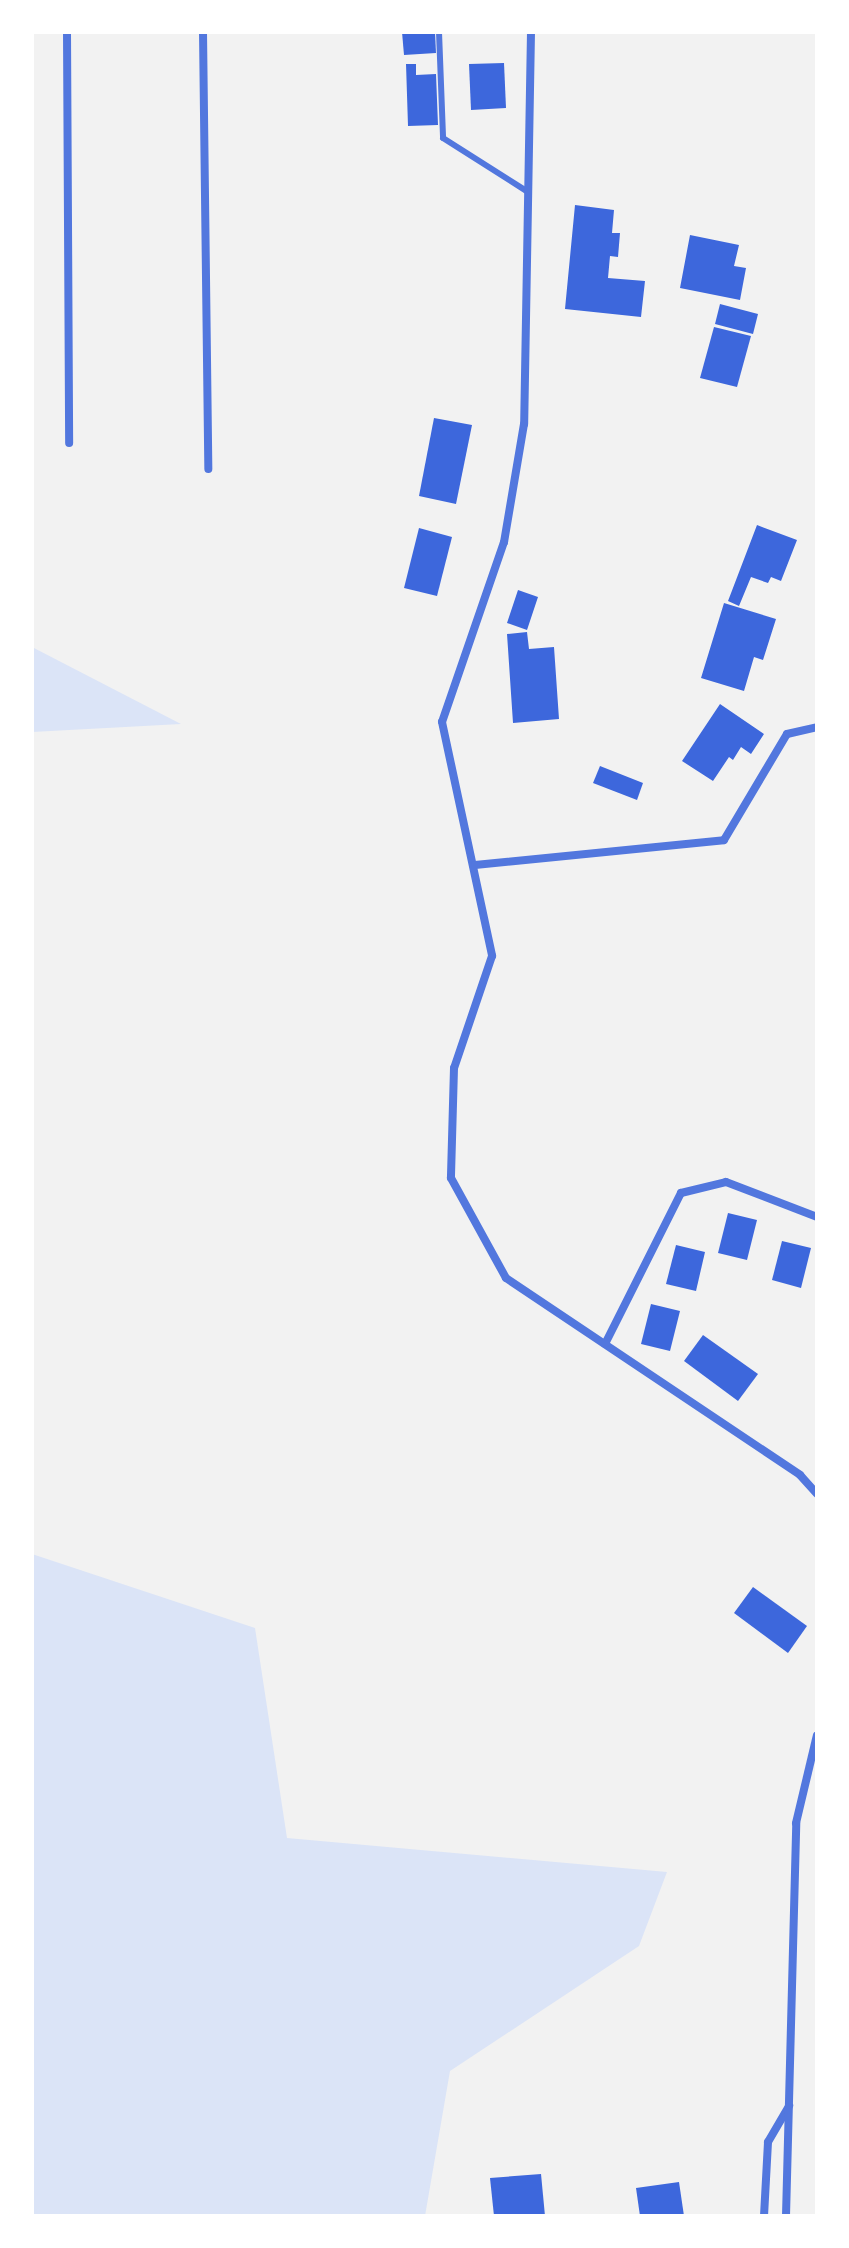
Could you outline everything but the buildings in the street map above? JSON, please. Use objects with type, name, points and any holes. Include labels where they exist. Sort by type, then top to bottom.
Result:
[{"type":"street","points":[[67,32],[69,443]]},
{"type":"street","points":[[203,32],[208,469]]},
{"type":"street","points":[[531,32],[524,424],[504,542],[442,722],[492,956],[454,1068],[451,1178],[506,1278],[800,1475],[817,1494]]},
{"type":"street","points":[[475,865],[724,840],[787,734],[817,727]]},
{"type":"street","points":[[605,1344],[681,1193],[726,1182],[817,1217]]},
{"type":"street","points":[[786,2216],[796,1823],[817,1735]]},
{"type":"street","points":[[764,2216],[768,2142],[789,2105]]},
{"type":"lane","points":[[439,32],[443,138],[528,192]]},
{"type":"shaded area","points":[[32,647],[181,724],[32,732]]},
{"type":"shaded area","points":[[32,1554],[255,1628],[287,1838],[667,1872],[639,1946],[450,2071],[425,2216],[32,2216]]}]
